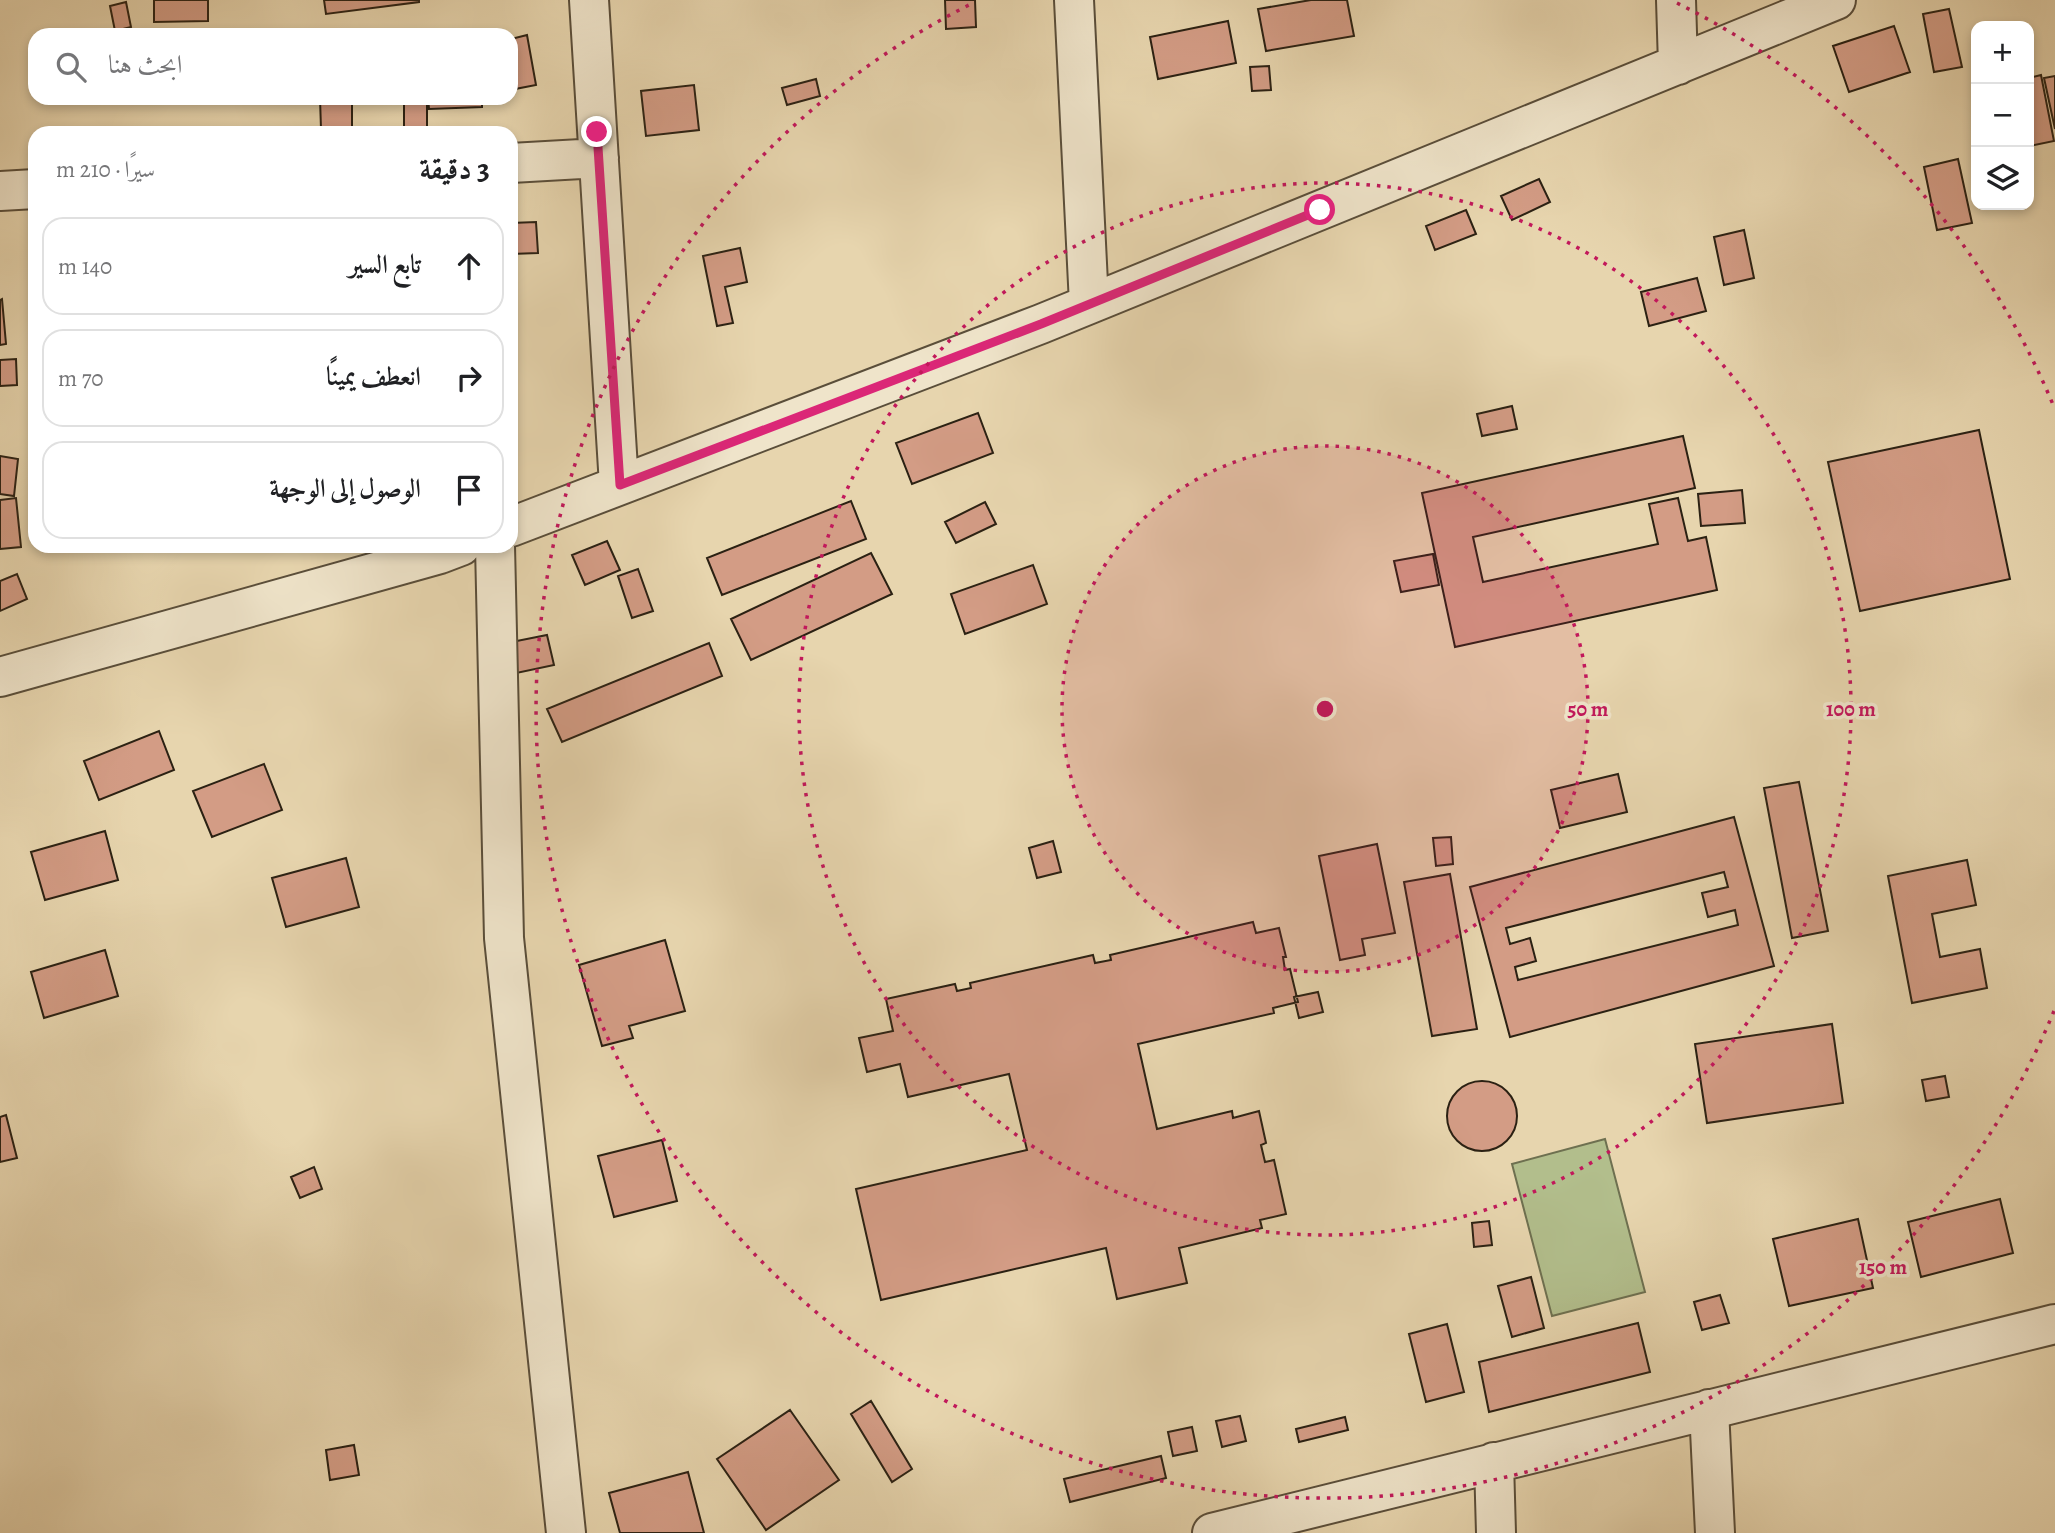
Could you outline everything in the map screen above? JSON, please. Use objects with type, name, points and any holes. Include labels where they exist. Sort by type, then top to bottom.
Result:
[{"type":"street","points":[[589,0],[620,485]]},
{"type":"street","points":[[1074,0],[1089,304]]},
{"type":"street","points":[[1675,0],[1678,65]]},
{"type":"street","points":[[518,524],[1089,304],[1836,0]]},
{"type":"street","points":[[518,163],[599,159]]},
{"type":"street","points":[[0,191],[28,189]]},
{"type":"street","points":[[0,677],[443,553]]},
{"type":"street","points":[[495,553],[504,938],[566,1533]]},
{"type":"street","points":[[1212,1533],[2055,1324]]},
{"type":"street","points":[[1709,1409],[1715,1533]]},
{"type":"street","points":[[1494,1462],[1496,1533]]},
{"type":"green space","points":[[1605,1139],[1645,1292],[1552,1316],[1512,1164]]},
{"type":"building","points":[[154,0],[208,0],[208,21],[154,22]]},
{"type":"building","points":[[324,0],[419,0],[419,2],[326,14]]},
{"type":"building","points":[[945,0],[975,0],[976,27],[946,29]]},
{"type":"building","points":[[1311,0],[1347,0],[1354,36],[1266,51],[1258,9]]},
{"type":"building","points":[[126,2],[131,27],[114,28],[110,6]]},
{"type":"building","points":[[1949,9],[1962,67],[1934,72],[1923,14]]},
{"type":"building","points":[[1228,21],[1236,63],[1158,79],[1150,37]]},
{"type":"building","points":[[1894,26],[1910,72],[1849,92],[1833,46]]},
{"type":"building","points":[[527,35],[536,85],[518,88],[518,37]]},
{"type":"building","points":[[1269,66],[1271,90],[1252,91],[1250,67]]},
{"type":"building","points":[[2041,75],[2054,141],[2034,145],[2034,84],[2034,77]]},
{"type":"building","points":[[2055,76],[2055,129],[2044,78]]},
{"type":"building","points":[[816,79],[820,96],[787,105],[782,88]]},
{"type":"building","points":[[694,85],[699,130],[646,136],[641,91]]},
{"type":"building","points":[[320,105],[352,105],[352,126],[321,126]]},
{"type":"building","points":[[404,105],[427,105],[427,126],[404,126]]},
{"type":"building","points":[[429,105],[482,105],[482,107],[429,109]]},
{"type":"building","points":[[1958,159],[1972,223],[1937,230],[1924,167]]},
{"type":"building","points":[[1539,179],[1550,202],[1512,220],[1501,196]]},
{"type":"building","points":[[1466,210],[1476,234],[1435,250],[1426,226]]},
{"type":"building","points":[[536,222],[538,253],[518,254],[518,223]]},
{"type":"building","points":[[1744,230],[1754,278],[1724,285],[1714,237]]},
{"type":"building","points":[[740,248],[747,282],[725,287],[733,323],[717,326],[703,256]]},
{"type":"building","points":[[1697,278],[1706,311],[1649,326],[1641,292]]},
{"type":"building","points":[[2,299],[6,344],[0,345],[0,300]]},
{"type":"building","points":[[16,359],[17,385],[0,386],[0,360]]},
{"type":"building","points":[[1512,406],[1517,429],[1482,436],[1477,414]]},
{"type":"building","points":[[978,413],[993,453],[912,484],[896,443]]},
{"type":"building","points":[[1979,430],[2010,579],[1860,611],[1828,462]]},
{"type":"building","points":[[1683,436],[1695,488],[1473,537],[1483,582],[1658,544],[1649,504],[1678,498],[1688,541],[1706,537],[1717,590],[1455,647],[1422,493]]},
{"type":"building","points":[[0,456],[18,459],[14,496],[0,494]]},
{"type":"building","points":[[1742,490],[1745,523],[1701,526],[1698,494]]},
{"type":"building","points":[[16,498],[21,547],[0,549],[0,500]]},
{"type":"building","points":[[851,501],[866,539],[722,595],[707,558]]},
{"type":"building","points":[[985,502],[996,524],[956,543],[945,522]]},
{"type":"building","points":[[607,541],[620,570],[585,585],[572,555]]},
{"type":"building","points":[[871,553],[892,594],[751,660],[731,619]]},
{"type":"building","points":[[1433,554],[1439,585],[1401,592],[1394,561]]},
{"type":"building","points":[[1033,565],[1047,604],[965,634],[951,594]]},
{"type":"building","points":[[638,569],[653,611],[632,618],[618,576]]},
{"type":"building","points":[[17,574],[27,599],[0,611],[0,581]]},
{"type":"building","points":[[547,635],[554,665],[488,679],[481,648]]},
{"type":"building","points":[[709,643],[722,676],[562,742],[547,709]]},
{"type":"building","points":[[159,731],[174,770],[99,800],[84,761]]},
{"type":"building","points":[[264,764],[282,810],[212,837],[193,791]]},
{"type":"building","points":[[1618,774],[1627,812],[1560,828],[1551,790]]},
{"type":"building","points":[[1799,782],[1828,931],[1792,938],[1764,788]]},
{"type":"building","points":[[1734,817],[1774,966],[1510,1037],[1470,887]],"holes":[[[1724,872],[1728,887],[1702,893],[1708,917],[1735,910],[1738,925],[1518,980],[1515,967],[1536,961],[1530,938],[1510,944],[1506,928]]]},
{"type":"building","points":[[105,831],[118,880],[45,900],[31,852]]},
{"type":"building","points":[[1451,837],[1453,864],[1436,866],[1433,838]]},
{"type":"building","points":[[1053,841],[1061,872],[1037,878],[1029,848]]},
{"type":"building","points":[[1377,844],[1395,933],[1362,939],[1365,955],[1340,960],[1319,856]]},
{"type":"building","points":[[346,858],[359,907],[286,927],[272,878]]},
{"type":"building","points":[[1967,860],[1976,905],[1932,914],[1940,957],[1980,949],[1987,988],[1912,1003],[1888,876]]},
{"type":"building","points":[[1450,874],[1477,1029],[1432,1036],[1404,882]]},
{"type":"building","points":[[1253,922],[1256,933],[1279,928],[1286,957],[1283,957],[1285,970],[1290,969],[1298,1002],[1273,1008],[1274,1013],[1138,1044],[1157,1129],[1232,1111],[1233,1118],[1259,1111],[1266,1143],[1261,1145],[1265,1162],[1274,1160],[1286,1214],[1260,1220],[1262,1228],[1179,1248],[1187,1283],[1117,1299],[1106,1248],[881,1300],[856,1189],[1027,1150],[1009,1074],[908,1097],[900,1064],[867,1072],[859,1038],[893,1031],[886,999],[955,984],[957,991],[971,988],[970,983],[1093,955],[1095,963],[1111,960],[1110,955]]},
{"type":"building","points":[[665,940],[685,1011],[629,1026],[633,1038],[602,1046],[579,965]]},
{"type":"building","points":[[105,950],[118,996],[44,1018],[31,972]]},
{"type":"building","points":[[1318,992],[1323,1012],[1299,1018],[1294,997]]},
{"type":"building","points":[[1832,1024],[1843,1103],[1707,1123],[1695,1044]]},
{"type":"building","points":[[1945,1076],[1949,1097],[1926,1101],[1922,1080]]},
{"type":"building","points":[[1489,1081],[1502,1087],[1511,1096],[1515,1102],[1515,1130],[1507,1141],[1496,1149],[1475,1151],[1457,1141],[1449,1130],[1447,1109],[1457,1091],[1468,1083]]},
{"type":"building","points":[[6,1115],[17,1158],[0,1162],[0,1117]]},
{"type":"building","points":[[662,1140],[677,1201],[614,1217],[598,1156]]},
{"type":"building","points":[[314,1167],[322,1189],[300,1198],[291,1177]]},
{"type":"building","points":[[2000,1199],[2013,1253],[1921,1277],[1908,1222]]},
{"type":"building","points":[[1858,1219],[1873,1288],[1789,1306],[1773,1239]]},
{"type":"building","points":[[1489,1221],[1492,1245],[1474,1247],[1472,1223]]},
{"type":"building","points":[[1531,1277],[1544,1328],[1512,1337],[1498,1286]]},
{"type":"building","points":[[1720,1295],[1729,1323],[1702,1330],[1694,1302]]},
{"type":"building","points":[[1638,1323],[1650,1372],[1489,1412],[1479,1362]]},
{"type":"building","points":[[1447,1324],[1464,1392],[1426,1402],[1409,1334]]},
{"type":"building","points":[[871,1401],[912,1469],[892,1482],[851,1414]]},
{"type":"building","points":[[790,1410],[839,1480],[766,1530],[717,1459]]},
{"type":"building","points":[[1240,1416],[1246,1441],[1222,1447],[1216,1421]]},
{"type":"building","points":[[1345,1417],[1348,1430],[1299,1442],[1296,1429]]},
{"type":"building","points":[[1192,1427],[1197,1451],[1173,1456],[1168,1432]]},
{"type":"building","points":[[354,1445],[359,1475],[330,1480],[326,1450]]},
{"type":"building","points":[[1161,1456],[1166,1478],[1070,1502],[1064,1479]]},
{"type":"building","points":[[688,1472],[704,1533],[620,1533],[609,1493]]},
{"type":"route","points":[[597,132],[620,485],[1041,324],[1320,210]]}]
